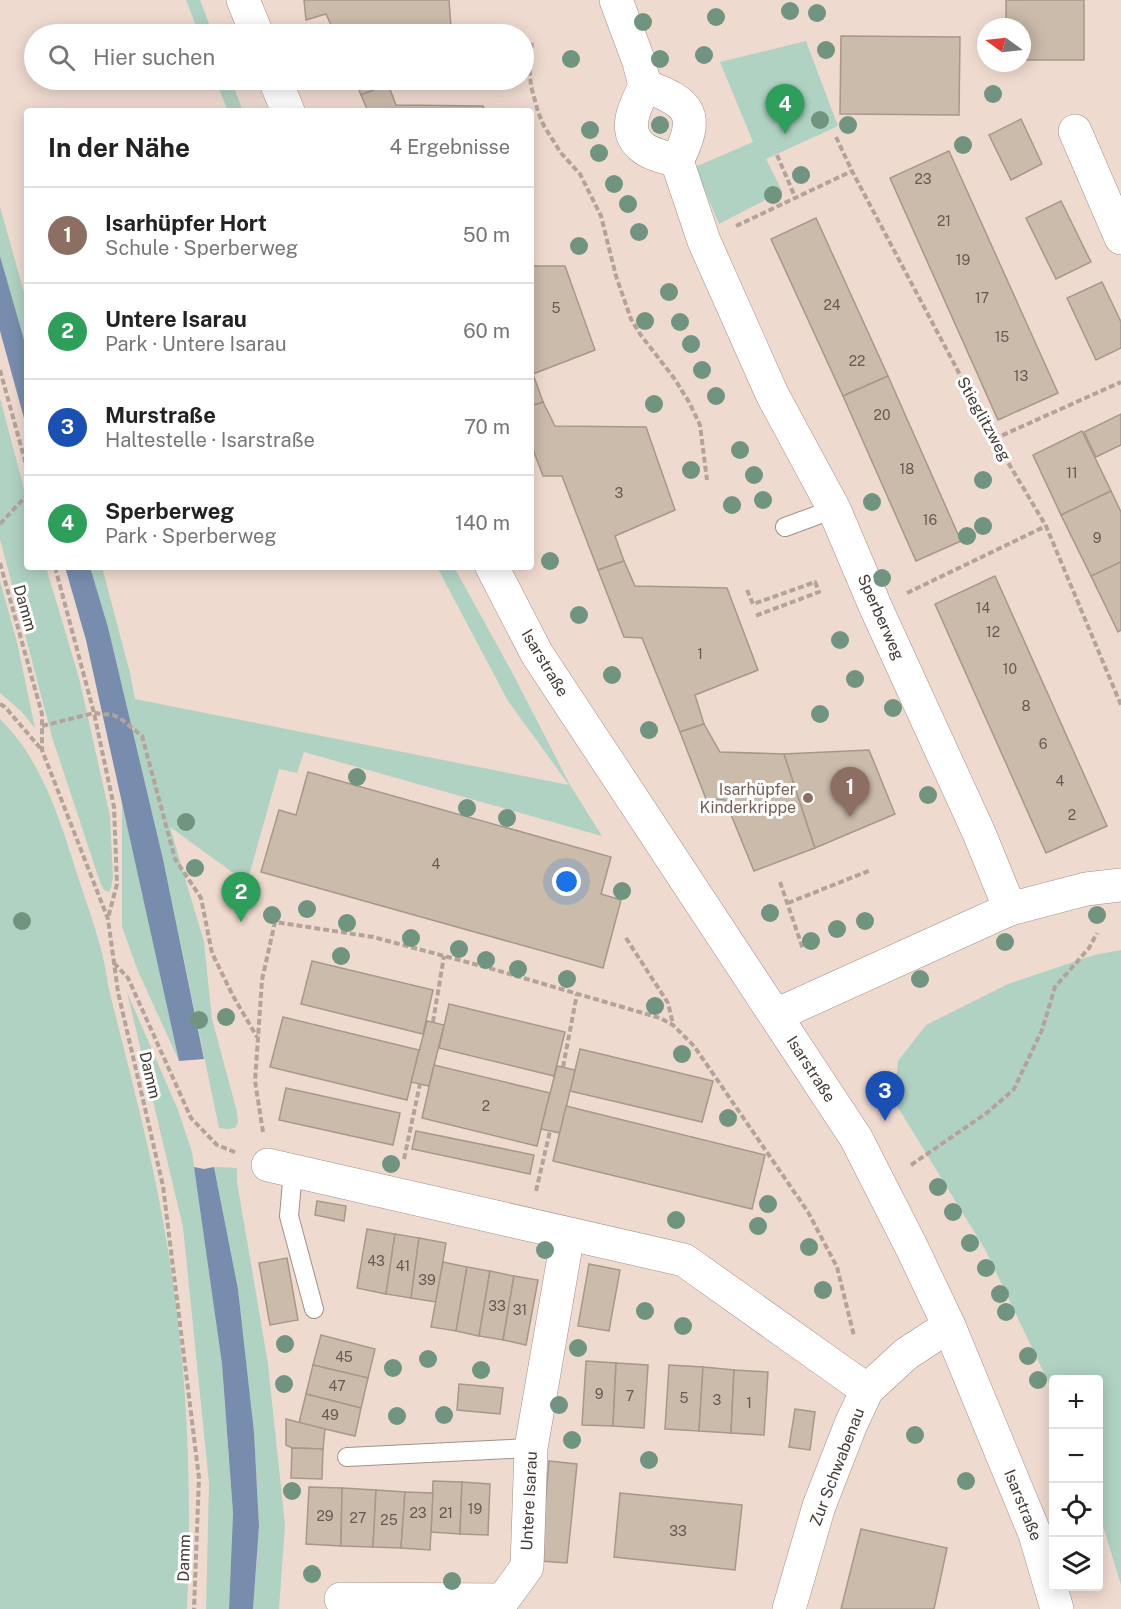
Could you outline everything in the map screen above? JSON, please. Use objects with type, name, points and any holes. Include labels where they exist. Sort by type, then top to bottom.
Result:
[{"type":"street","points":[[243,0],[253,24]]},
{"type":"street","points":[[616,0],[639,62],[645,86],[632,115],[631,127],[634,138],[652,153],[677,161],[689,133],[690,122],[687,110],[680,101],[645,86]]},
{"type":"street","points":[[279,90],[287,108]]},
{"type":"street","points":[[1075,131],[1121,238]]},
{"type":"street","name":"Sperberweg","points":[[677,161],[704,242],[772,394],[834,509],[876,608],[979,832],[1010,909]]},
{"type":"street","name":"Isarstraße","points":[[494,570],[537,654],[856,1138],[949,1326],[1035,1534],[1057,1609]]},
{"type":"street","points":[[776,1015],[1010,909],[1086,888],[1121,885]]},
{"type":"street","points":[[281,1168],[684,1260],[867,1390]]},
{"type":"street","name":"Untere Isarau","points":[[341,1599],[503,1600],[527,1567],[531,1448],[568,1234]]},
{"type":"street","name":"Zur Schwabenau","points":[[789,1609],[819,1506],[867,1390],[906,1354],[949,1326]]},
{"type":"lane","points":[[785,527],[834,509]]},
{"type":"lane","points":[[281,1168],[289,1216],[314,1310]]},
{"type":"lane","points":[[347,1457],[531,1448]]},
{"type":"path","points":[[532,90],[544,126],[561,153],[580,174],[601,216],[616,276],[630,319],[674,378],[700,425],[707,480]]},
{"type":"path","name":"Stieglitzweg","points":[[836,137],[994,439],[1046,526],[1121,705]]},
{"type":"path","points":[[777,155],[795,197]]},
{"type":"path","points":[[704,242],[852,171]]},
{"type":"path","points":[[0,370],[24,457]]},
{"type":"path","points":[[994,439],[1121,382]]},
{"type":"path","points":[[0,524],[24,498]]},
{"type":"path","points":[[876,608],[1046,526]]},
{"type":"path","name":"Damm","points":[[0,562],[42,714],[42,750],[108,919],[118,992],[165,1195],[199,1478],[194,1609]]},
{"type":"path","points":[[56,570],[94,713],[114,807],[117,884],[108,919]]},
{"type":"path","points":[[747,590],[753,604],[815,582],[819,592],[755,616]]},
{"type":"path","points":[[0,704],[42,750]]},
{"type":"path","points":[[42,726],[94,713],[120,718],[142,736],[174,859],[201,898],[212,953],[258,1040]]},
{"type":"path","points":[[788,903],[871,870]]},
{"type":"path","points":[[780,882],[803,949]]},
{"type":"path","points":[[281,1168],[255,1081],[262,980],[275,922],[373,937],[660,1018],[673,1025],[694,1046],[808,1212],[837,1267],[856,1343]]},
{"type":"path","points":[[910,1165],[988,1112],[1014,1089],[1042,1030],[1055,987],[1089,948],[1097,933]]},
{"type":"path","points":[[626,938],[668,1003],[673,1025]]},
{"type":"path","points":[[433,1022],[444,956]]},
{"type":"path","points":[[114,963],[128,978],[191,1118],[216,1145],[281,1168]]},
{"type":"path","points":[[563,1067],[577,994]]},
{"type":"path","points":[[396,1194],[420,1084]]},
{"type":"path","points":[[528,1225],[549,1131]]},
{"type":"green space","points":[[186,0],[200,0],[209,24],[195,24]]},
{"type":"green space","points":[[806,41],[838,126],[766,159],[782,191],[719,224],[695,167],[753,142],[720,62]]},
{"type":"green space","points":[[219,90],[235,90],[242,108],[227,108]]},
{"type":"green space","points":[[0,207],[24,292],[24,340],[0,256]]},
{"type":"green space","points":[[0,398],[24,489],[24,570],[47,570],[79,678],[110,816],[113,877],[109,892],[104,890],[100,882],[52,737],[0,539]]},
{"type":"green space","points":[[91,570],[103,570],[135,699],[569,785],[508,701],[439,570],[456,570],[570,785],[602,836],[304,752],[297,773],[279,769],[247,883],[170,827],[204,942],[212,1019],[237,1112],[238,1123],[235,1128],[219,1128],[163,859],[108,627]]},
{"type":"green space","points":[[0,581],[17,642],[35,728],[21,711],[0,693]]},
{"type":"green space","points":[[0,719],[16,736],[40,775],[66,839],[100,946],[157,1188],[181,1344],[189,1476],[187,1609],[0,1609]]},
{"type":"green space","points":[[122,802],[179,1061],[138,971],[122,927]]},
{"type":"green space","points":[[1121,950],[1121,1585],[1103,1526],[1103,1375],[1049,1375],[1049,1384],[986,1251],[894,1101],[898,1061],[926,1025],[1008,984],[1094,955]]},
{"type":"green space","points":[[127,992],[178,1110],[192,1152],[222,1364],[233,1513],[229,1609],[206,1609],[209,1483],[183,1227]]},
{"type":"green space","points":[[214,1167],[237,1168],[237,1182],[268,1364],[285,1525],[279,1609],[253,1609],[259,1526],[254,1432],[238,1289]]},
{"type":"water","points":[[0,256],[24,340],[24,418],[0,331]]},
{"type":"water","points":[[66,570],[91,570],[108,627],[163,859],[204,1059],[179,1061],[86,640]]},
{"type":"water","points":[[194,1167],[204,1169],[214,1167],[238,1289],[254,1432],[259,1526],[253,1609],[229,1609],[233,1513],[222,1364]]},
{"type":"building","points":[[304,0],[449,0],[451,24],[330,24],[326,14],[306,20]]},
{"type":"building","points":[[1006,0],[1084,0],[1084,60],[1031,60],[1031,18],[1006,18]]},
{"type":"building","points":[[841,36],[960,37],[959,115],[840,114]]},
{"type":"building","points":[[359,90],[374,90],[361,95]]},
{"type":"building","points":[[373,90],[390,90],[396,105],[483,106],[484,108],[367,108],[361,95]]},
{"type":"building","points":[[1021,119],[1042,164],[1011,180],[989,135]]},
{"type":"building","points":[[949,151],[1058,393],[998,420],[890,178]]},
{"type":"building","points":[[1061,201],[1091,262],[1056,279],[1026,218]]},
{"type":"building","points":[[816,218],[888,376],[843,396],[771,239]]},
{"type":"building","points":[[534,266],[565,266],[595,350],[534,374]]},
{"type":"building","points":[[1102,282],[1121,322],[1121,348],[1096,360],[1067,298]]},
{"type":"building","points":[[888,376],[961,541],[916,561],[843,396]]},
{"type":"building","points":[[534,377],[543,402],[534,405]]},
{"type":"building","points":[[543,402],[555,426],[646,427],[675,510],[615,536],[624,561],[598,570],[562,476],[543,476],[534,452],[534,405]]},
{"type":"building","points":[[1121,414],[1121,445],[1096,457],[1084,432]]},
{"type":"building","points":[[1082,431],[1111,491],[1061,515],[1033,455]]},
{"type":"building","points":[[1111,491],[1121,512],[1121,562],[1091,576],[1061,515]]},
{"type":"building","points":[[624,561],[635,586],[727,588],[758,670],[695,695],[704,724],[680,732],[642,638],[624,637],[598,570]]},
{"type":"building","points":[[1121,562],[1121,630],[1118,632],[1091,576]]},
{"type":"building","points":[[995,576],[1107,826],[1046,853],[935,604]]},
{"type":"building","points":[[704,724],[720,752],[784,754],[815,848],[754,871],[725,800],[706,799],[680,732]]},
{"type":"building","points":[[869,750],[895,814],[815,848],[784,754]]},
{"type":"building","points":[[308,772],[611,857],[601,894],[621,900],[603,968],[261,872],[279,810],[296,815]]},
{"type":"building","points":[[312,961],[433,990],[423,1034],[301,1004]]},
{"type":"building","points":[[449,1004],[565,1032],[554,1076],[439,1048]]},
{"type":"building","points":[[283,1017],[419,1050],[407,1100],[270,1067]]},
{"type":"building","points":[[427,1021],[444,1025],[429,1086],[411,1082]]},
{"type":"building","points":[[580,1049],[713,1081],[702,1122],[570,1091]]},
{"type":"building","points":[[434,1065],[550,1093],[537,1146],[422,1118]]},
{"type":"building","points":[[557,1066],[575,1070],[560,1133],[541,1129]]},
{"type":"building","points":[[286,1088],[400,1113],[393,1145],[279,1120]]},
{"type":"building","points":[[566,1106],[765,1155],[752,1209],[553,1161]]},
{"type":"building","points":[[416,1131],[534,1155],[530,1174],[412,1149]]},
{"type":"building","points":[[317,1201],[346,1206],[344,1221],[315,1215]]},
{"type":"building","points":[[367,1229],[395,1234],[386,1294],[357,1288]]},
{"type":"building","points":[[395,1234],[419,1238],[411,1298],[386,1294]]},
{"type":"building","points":[[419,1238],[446,1243],[436,1302],[411,1298]]},
{"type":"building","points":[[287,1258],[298,1320],[270,1325],[259,1263]]},
{"type":"building","points":[[443,1262],[467,1267],[456,1331],[431,1327]]},
{"type":"building","points":[[589,1264],[620,1270],[609,1331],[578,1326]]},
{"type":"building","points":[[467,1267],[490,1271],[479,1336],[456,1331]]},
{"type":"building","points":[[490,1271],[514,1276],[503,1340],[479,1336]]},
{"type":"building","points":[[514,1276],[538,1280],[526,1345],[503,1340]]},
{"type":"building","points":[[321,1335],[375,1349],[368,1378],[313,1365]]},
{"type":"building","points":[[586,1361],[616,1363],[613,1426],[582,1425]]},
{"type":"building","points":[[616,1363],[648,1365],[644,1428],[613,1426]]},
{"type":"building","points":[[313,1365],[368,1378],[361,1408],[306,1394]]},
{"type":"building","points":[[669,1365],[703,1367],[699,1431],[665,1429]]},
{"type":"building","points":[[703,1367],[734,1370],[731,1433],[699,1431]]},
{"type":"building","points":[[734,1370],[768,1372],[764,1435],[731,1433]]},
{"type":"building","points":[[459,1384],[503,1388],[500,1414],[457,1410]]},
{"type":"building","points":[[306,1394],[361,1408],[355,1436],[299,1423]]},
{"type":"building","points":[[795,1409],[815,1412],[810,1450],[789,1447]]},
{"type":"building","points":[[286,1419],[325,1429],[323,1449],[292,1448],[286,1445]]},
{"type":"building","points":[[292,1448],[323,1449],[322,1479],[291,1478]]},
{"type":"building","points":[[549,1461],[577,1464],[567,1563],[540,1561]]},
{"type":"building","points":[[433,1481],[462,1482],[460,1534],[431,1532]]},
{"type":"building","points":[[462,1482],[490,1484],[488,1535],[460,1534]]},
{"type":"building","points":[[309,1487],[342,1488],[341,1546],[306,1544]]},
{"type":"building","points":[[342,1488],[376,1490],[373,1547],[341,1546]]},
{"type":"building","points":[[376,1490],[405,1492],[401,1548],[373,1547]]},
{"type":"building","points":[[405,1492],[433,1493],[430,1550],[401,1548]]},
{"type":"building","points":[[620,1493],[742,1505],[735,1570],[614,1557]]},
{"type":"building","points":[[861,1529],[947,1548],[934,1609],[841,1609]]},
{"type":"place","name":"Sperberweg","points":[[785,134]]},
{"type":"place","name":"Isarhüpfer Kinderkrippe","points":[[808,798]]},
{"type":"place","name":"Isarhüpfer Hort","points":[[850,817]]},
{"type":"place","name":"Untere Isarau","points":[[241,922]]},
{"type":"place","name":"Murstraße","points":[[885,1121]]}]
